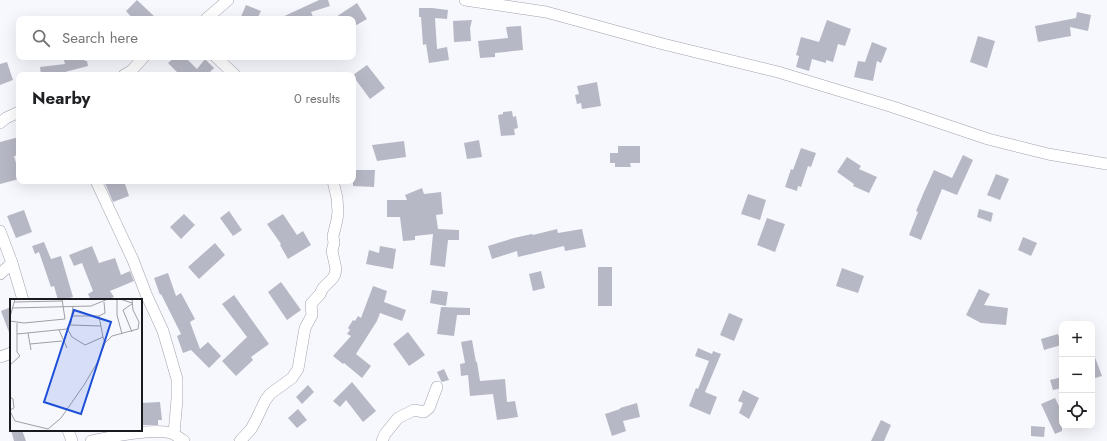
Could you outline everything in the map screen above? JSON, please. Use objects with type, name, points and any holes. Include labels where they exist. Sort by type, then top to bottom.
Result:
[{"type":"street","points":[[209,16],[228,0]]},
{"type":"street","points":[[465,0],[546,12],[663,44],[778,72],[893,107],[988,139],[1048,154],[1107,164]]},
{"type":"street","points":[[129,72],[141,60]]},
{"type":"street","points":[[219,60],[232,72]]},
{"type":"street","points":[[0,123],[16,113]]},
{"type":"street","points":[[97,184],[133,260],[163,332],[177,379],[174,434]]},
{"type":"street","points":[[240,441],[251,429],[265,401],[296,374],[300,360],[305,328],[312,315],[311,304],[335,274],[336,269],[332,251],[334,243],[333,236],[338,212],[334,184]]},
{"type":"street","points":[[0,231],[12,263],[23,299]]},
{"type":"street","points":[[0,274],[12,263]]},
{"type":"street","points":[[0,357],[10,353]]},
{"type":"street","points":[[382,441],[385,434],[398,418],[414,410],[424,412],[429,408],[437,387]]},
{"type":"street","points":[[68,431],[72,441]]},
{"type":"street","points":[[91,441],[106,437],[152,432],[170,432],[184,441]]},
{"type":"building","points":[[137,0],[154,16],[130,16],[126,11]]},
{"type":"building","points":[[319,0],[328,0],[330,6],[311,12],[313,16],[284,16]]},
{"type":"building","points":[[357,3],[367,19],[356,25],[356,16],[338,16]]},
{"type":"building","points":[[246,5],[261,11],[258,16],[241,16]]},
{"type":"building","points":[[419,8],[448,10],[447,19],[435,18],[437,49],[447,47],[449,60],[429,63],[426,44],[423,45]]},
{"type":"building","points":[[1077,12],[1091,15],[1088,31],[1070,27],[1071,36],[1038,42],[1035,26],[1076,18]]},
{"type":"building","points":[[472,20],[470,28],[471,41],[454,42],[453,21]]},
{"type":"building","points":[[827,20],[851,29],[845,46],[838,44],[833,62],[826,60],[826,63],[812,59],[809,71],[796,67],[799,56],[796,55],[801,37],[819,42]]},
{"type":"building","points":[[521,26],[523,50],[495,53],[495,57],[480,58],[478,41],[508,38],[506,27]]},
{"type":"building","points":[[978,36],[995,41],[987,68],[970,62]]},
{"type":"building","points":[[872,42],[887,48],[881,63],[877,61],[873,81],[854,77],[858,61],[865,62]]},
{"type":"building","points":[[64,60],[85,60],[87,61],[88,66],[65,72],[41,72],[40,67],[65,64]]},
{"type":"building","points":[[172,60],[188,60],[197,69],[204,60],[206,60],[214,68],[210,72],[177,72],[168,63]]},
{"type":"building","points":[[7,62],[13,80],[0,85],[0,64]]},
{"type":"building","points":[[367,65],[385,88],[370,99],[356,80],[356,73]]},
{"type":"building","points":[[597,82],[601,106],[582,109],[581,103],[577,104],[575,95],[579,94],[577,86]]},
{"type":"building","points":[[512,111],[513,117],[516,116],[518,128],[514,129],[515,135],[501,136],[498,115],[503,114],[503,112]]},
{"type":"building","points":[[16,138],[16,156],[14,156],[16,163],[16,180],[0,184],[0,142]]},
{"type":"building","points":[[479,140],[482,157],[467,159],[464,143]]},
{"type":"building","points":[[404,141],[406,157],[377,161],[372,145]]},
{"type":"building","points":[[618,146],[640,146],[640,163],[630,163],[631,167],[615,167],[615,163],[610,163],[610,153],[618,153]]},
{"type":"building","points":[[801,148],[816,153],[811,167],[808,166],[801,187],[798,186],[797,191],[785,187],[791,169],[793,170]]},
{"type":"building","points":[[963,155],[973,160],[957,195],[942,189],[921,240],[909,235],[918,212],[916,211],[934,170],[952,178]]},
{"type":"building","points":[[847,157],[861,166],[859,169],[877,177],[869,193],[853,186],[854,184],[837,172]]},
{"type":"building","points":[[356,170],[375,170],[374,187],[353,186],[353,184],[356,184]]},
{"type":"building","points":[[996,174],[1009,179],[1000,200],[987,195]]},
{"type":"building","points":[[105,184],[125,184],[129,196],[113,202]]},
{"type":"building","points":[[422,188],[424,194],[441,192],[443,214],[436,215],[438,229],[459,230],[459,240],[448,240],[445,267],[430,265],[433,234],[415,236],[415,240],[403,241],[400,217],[387,217],[387,200],[407,200],[405,195]]},
{"type":"building","points":[[748,194],[766,200],[760,220],[741,214]]},
{"type":"building","points":[[979,209],[993,213],[991,222],[977,217]]},
{"type":"building","points":[[24,210],[32,232],[16,238],[7,216]]},
{"type":"building","points":[[229,211],[242,230],[233,236],[220,218]]},
{"type":"building","points":[[184,214],[195,225],[181,239],[170,227]]},
{"type":"building","points":[[283,214],[297,235],[303,231],[311,245],[288,259],[280,245],[281,244],[267,224]]},
{"type":"building","points":[[767,218],[785,224],[775,252],[757,245]]},
{"type":"building","points":[[557,229],[558,233],[582,229],[586,247],[565,251],[564,246],[518,257],[517,251],[492,259],[488,246],[514,238]]},
{"type":"building","points":[[1023,237],[1037,243],[1031,256],[1018,250]]},
{"type":"building","points":[[44,242],[51,259],[61,256],[73,297],[58,299],[54,286],[51,287],[39,252],[35,254],[32,246]]},
{"type":"building","points":[[215,243],[225,255],[199,279],[188,267]]},
{"type":"building","points":[[92,246],[99,263],[115,258],[121,275],[130,271],[134,281],[110,291],[114,297],[109,299],[90,299],[88,294],[93,291],[82,263],[74,266],[69,255]]},
{"type":"building","points":[[380,246],[396,249],[393,269],[366,264],[369,250],[379,253]]},
{"type":"building","points":[[598,267],[612,267],[612,306],[598,306]]},
{"type":"building","points":[[842,268],[864,276],[858,293],[836,286]]},
{"type":"building","points":[[541,271],[545,288],[533,291],[529,274]]},
{"type":"building","points":[[168,273],[176,296],[181,293],[195,319],[190,322],[200,349],[208,342],[221,356],[209,368],[191,350],[183,353],[177,336],[181,334],[161,294],[160,295],[154,278]]},
{"type":"building","points":[[281,282],[301,310],[287,320],[268,292]]},
{"type":"building","points":[[373,286],[387,291],[384,302],[406,310],[402,321],[380,313],[377,321],[356,354],[371,366],[362,378],[333,356],[351,336],[347,334],[350,330],[348,328],[353,320],[355,321],[358,316],[361,318]]},
{"type":"building","points":[[979,289],[990,294],[984,305],[1008,308],[1006,325],[981,323],[966,315]]},
{"type":"building","points":[[432,290],[448,292],[446,306],[430,303]]},
{"type":"building","points":[[234,295],[269,344],[251,357],[253,360],[236,376],[222,361],[247,337],[222,304]]},
{"type":"building","points":[[10,307],[10,335],[1,311]]},
{"type":"building","points":[[441,307],[470,308],[470,315],[457,315],[454,336],[437,334]]},
{"type":"building","points":[[729,313],[743,319],[734,341],[720,335]]},
{"type":"building","points":[[408,332],[425,355],[409,366],[393,344]]},
{"type":"building","points":[[1058,334],[1059,346],[1044,350],[1041,339]]},
{"type":"building","points":[[472,340],[480,381],[505,379],[507,402],[515,401],[518,417],[497,420],[493,394],[470,396],[468,375],[461,376],[460,364],[465,363],[461,342]]},
{"type":"building","points":[[698,348],[712,354],[713,351],[721,354],[705,392],[717,397],[710,415],[689,406],[696,388],[698,389],[709,361],[695,356]]},
{"type":"building","points":[[1095,357],[1102,376],[1095,378]]},
{"type":"building","points":[[444,369],[449,380],[442,382],[437,372]]},
{"type":"building","points":[[1059,378],[1059,389],[1053,390],[1050,380]]},
{"type":"building","points":[[352,382],[376,411],[363,422],[346,400],[340,407],[333,401]]},
{"type":"building","points":[[308,385],[314,392],[302,404],[296,397]]},
{"type":"building","points":[[743,390],[759,398],[749,419],[739,413],[743,403],[738,401]]},
{"type":"building","points":[[1055,398],[1059,406],[1059,429],[1062,429],[1062,431],[1055,434],[1041,404]]},
{"type":"building","points":[[160,402],[162,420],[158,420],[158,425],[142,425],[142,403]]},
{"type":"building","points":[[637,403],[640,417],[623,421],[626,431],[612,436],[605,414]]},
{"type":"building","points":[[298,409],[307,420],[297,428],[288,418]]},
{"type":"building","points":[[881,420],[891,425],[884,441],[871,441]]},
{"type":"building","points":[[1031,426],[1045,427],[1044,437],[1031,436]]},
{"type":"building","points":[[11,431],[22,431],[26,441],[14,441]]}]
